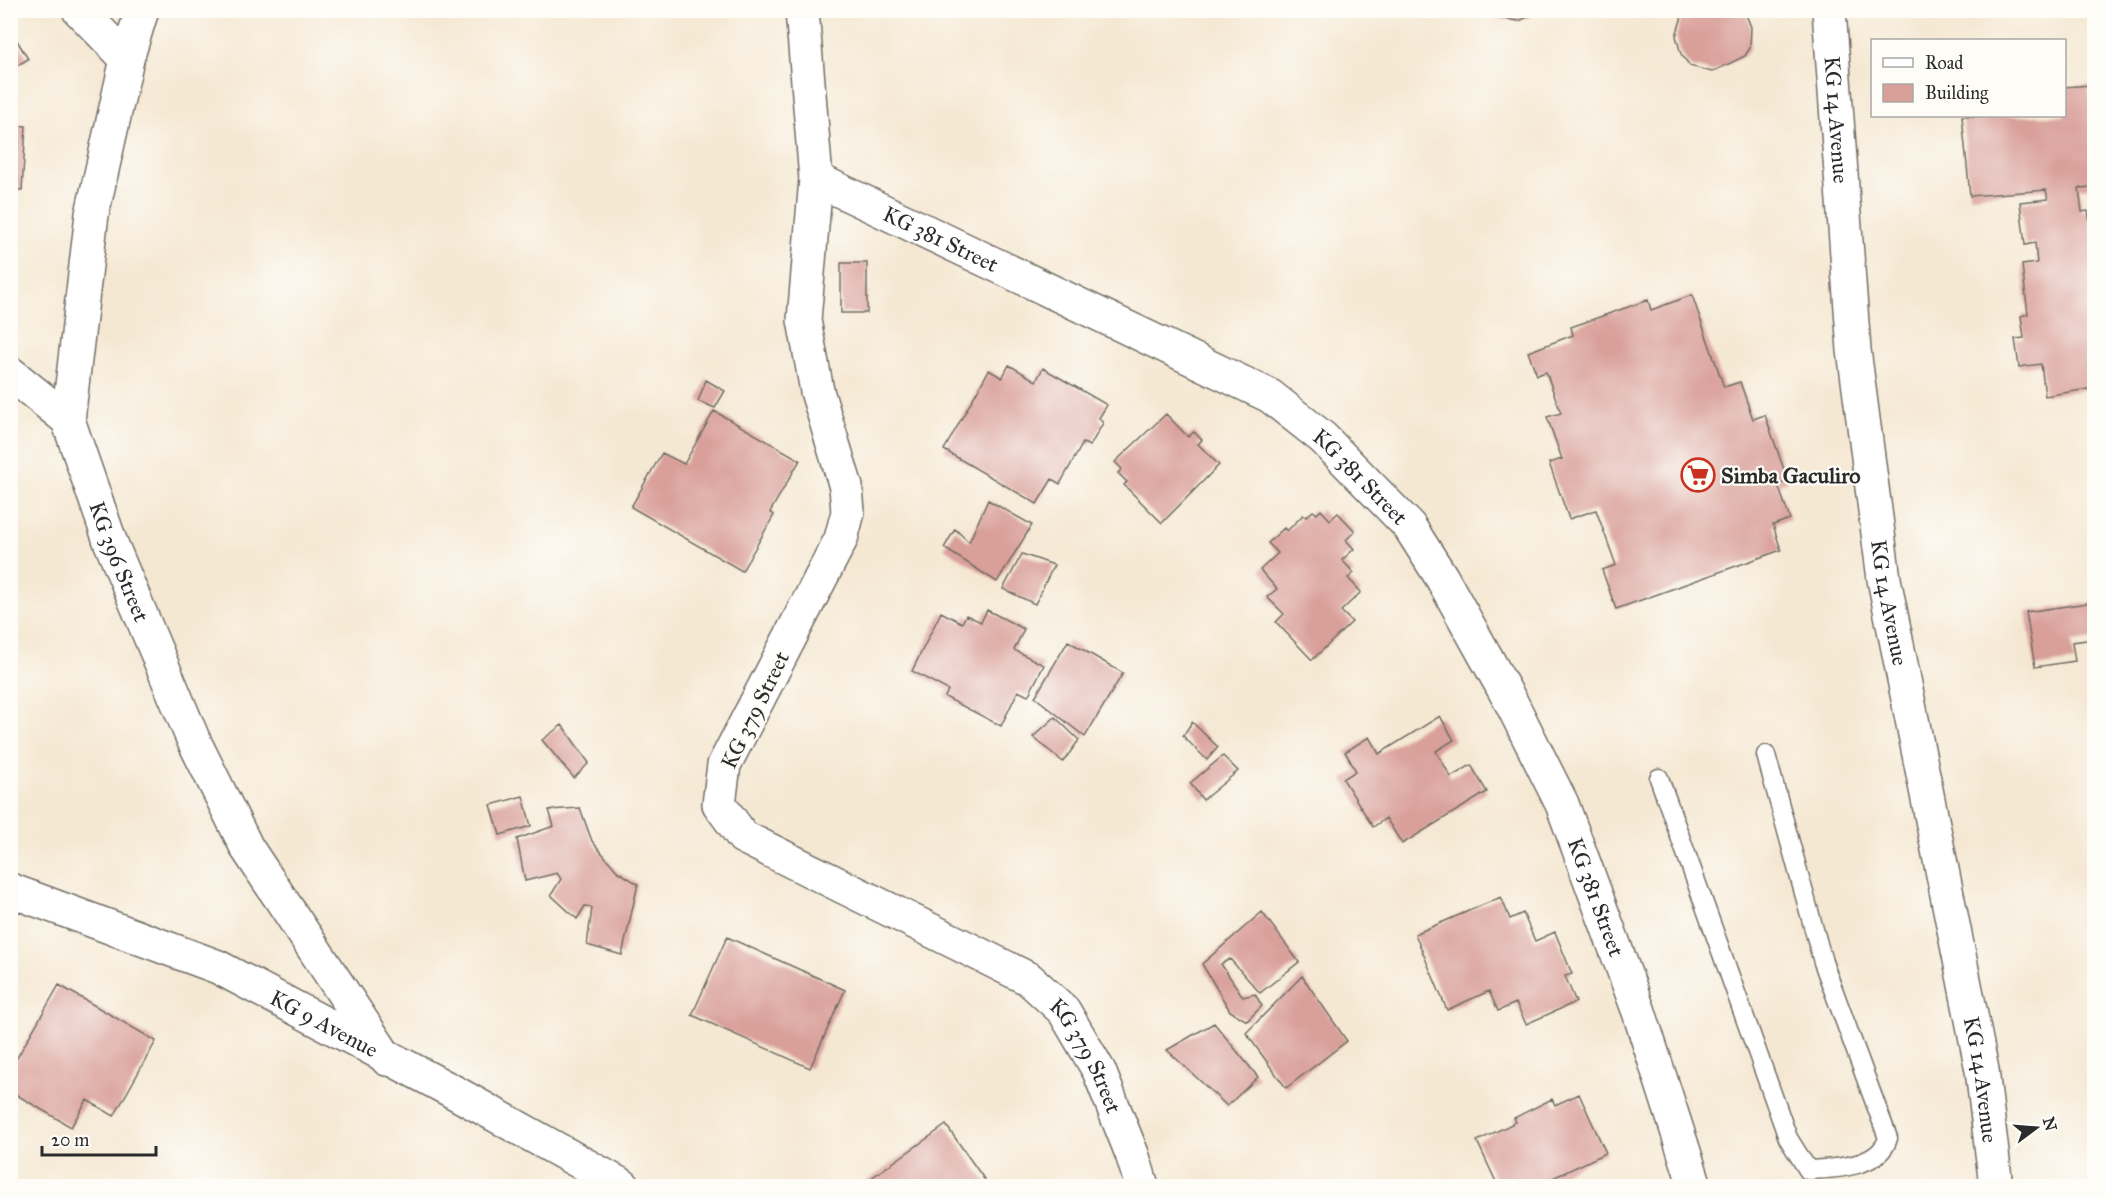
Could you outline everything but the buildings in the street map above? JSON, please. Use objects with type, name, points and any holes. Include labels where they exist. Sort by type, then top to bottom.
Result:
[{"type":"street","points":[[79,10],[127,59]]},
{"type":"street","name":"KG 396 Street","points":[[142,10],[127,59],[92,214],[68,420],[110,541],[193,739],[247,848],[387,1059]]},
{"type":"street","points":[[802,10],[816,179]]},
{"type":"street","name":"KG 14 Avenue","points":[[1829,10],[1854,350],[1884,579],[1982,1070],[1996,1186]]},
{"type":"street","name":"KG 379 Street","points":[[816,179],[804,320],[810,361],[846,487],[848,512],[842,539],[724,765],[719,804],[743,837],[1029,979],[1064,1011],[1100,1071],[1142,1186]]},
{"type":"street","name":"KG 381 Street","points":[[816,179],[1270,396],[1323,438],[1409,526],[1448,588],[1512,704],[1562,804],[1639,1012],[1695,1186]]},
{"type":"street","points":[[10,373],[68,420]]},
{"type":"street","name":"KG 9 Avenue","points":[[10,890],[218,967],[387,1059],[454,1092],[623,1186]]},
{"type":"lane","points":[[1659,778],[1788,1138],[1808,1170],[1841,1169],[1864,1162],[1886,1146],[1888,1138],[1824,962],[1766,755]]},
{"type":"place","name":"Simba Gaculiro","points":[[1698,475]]}]
